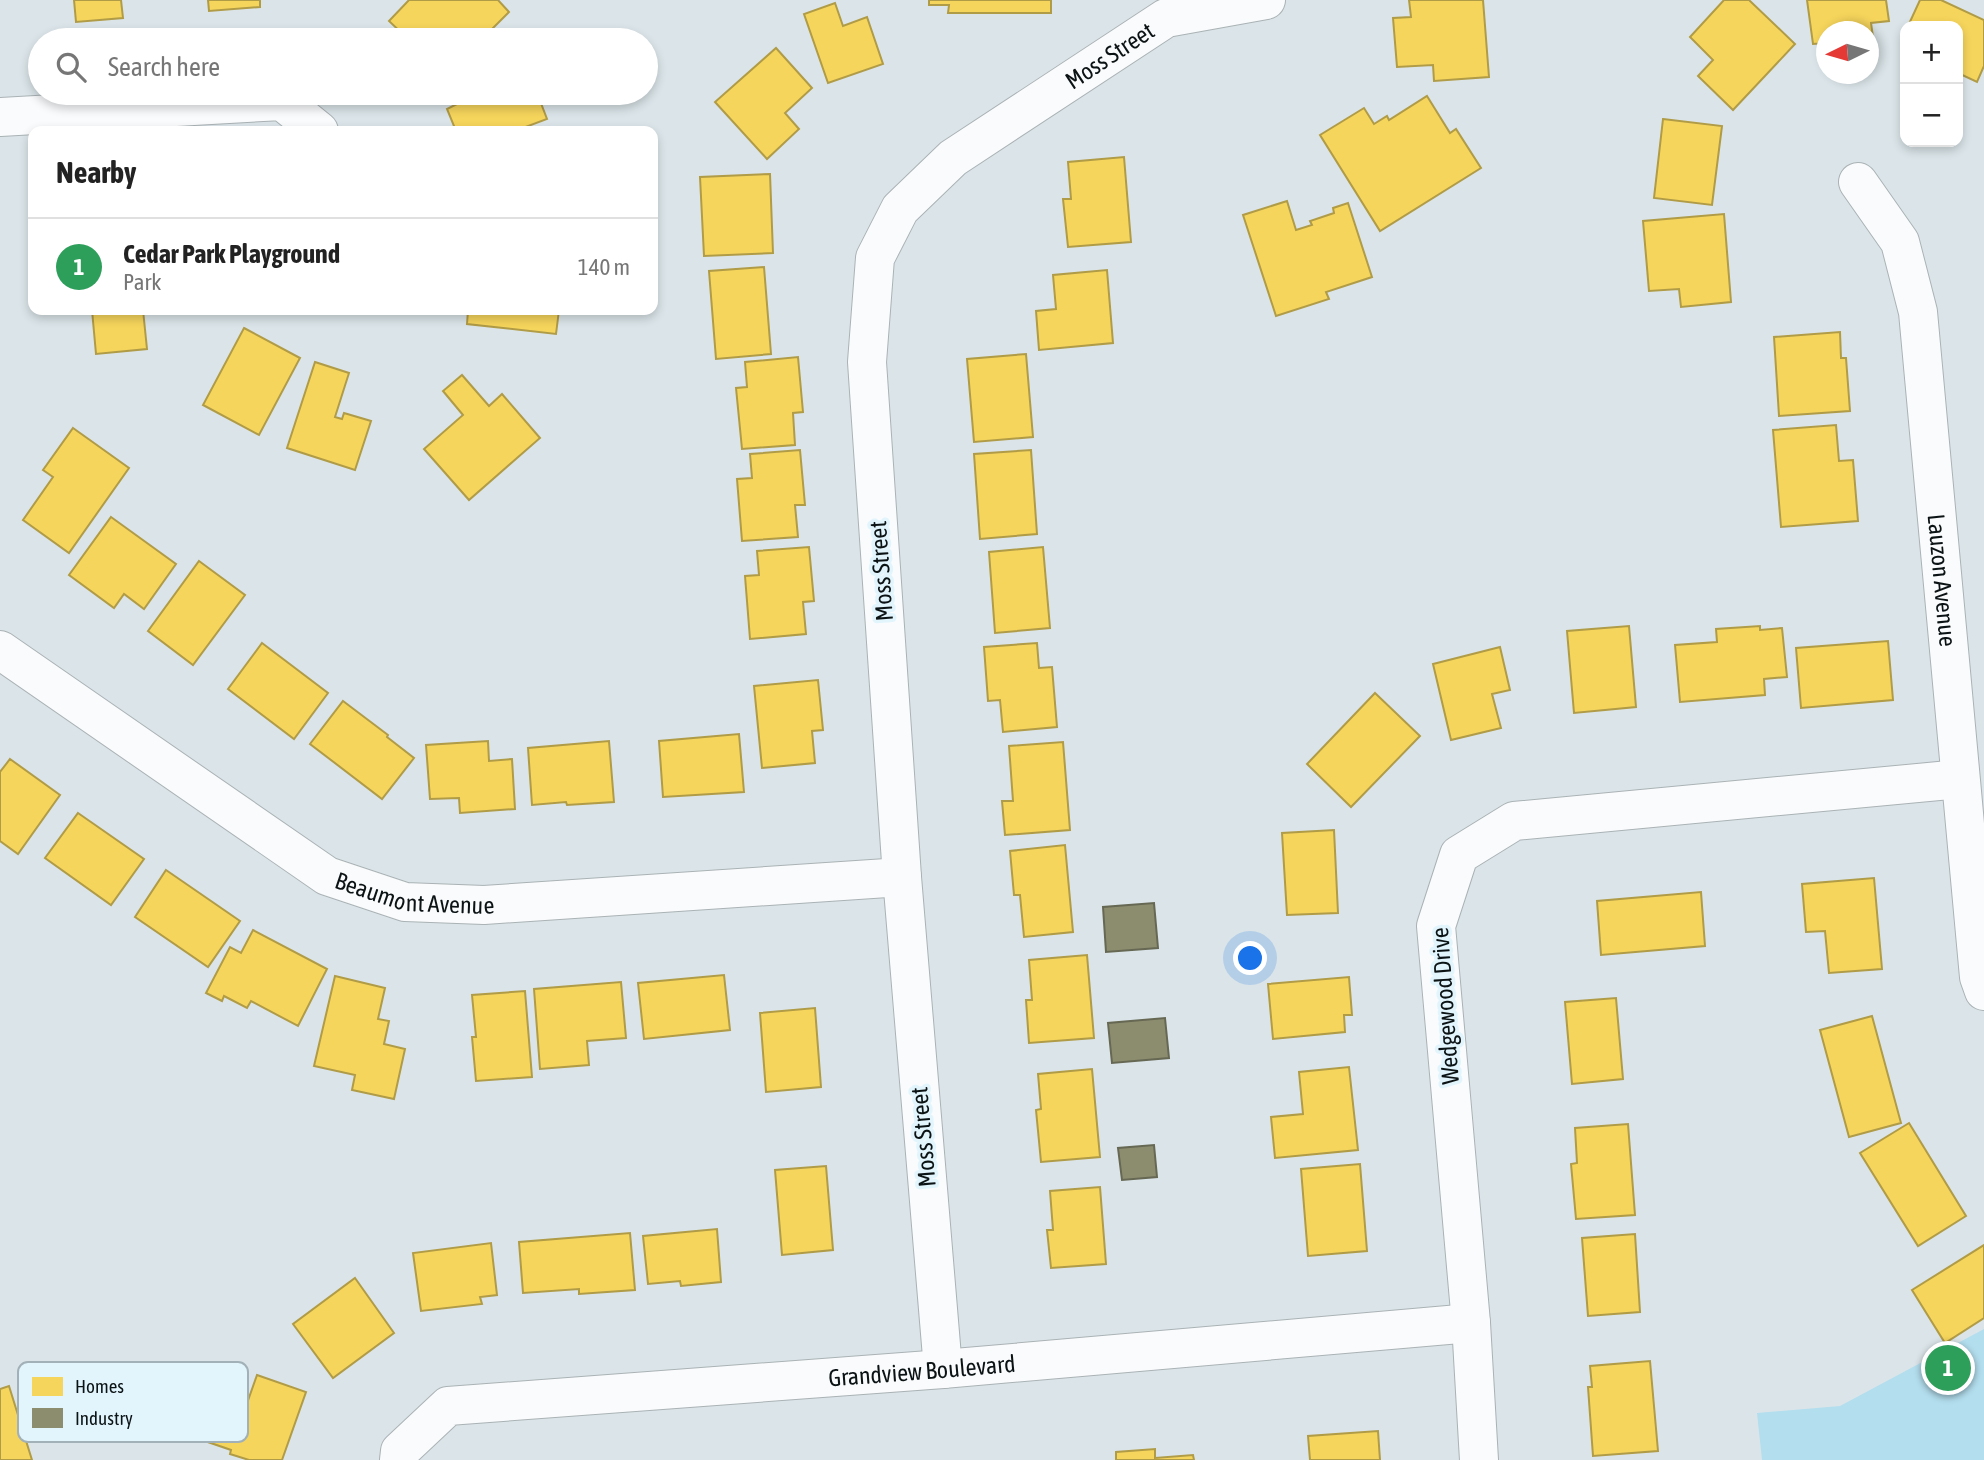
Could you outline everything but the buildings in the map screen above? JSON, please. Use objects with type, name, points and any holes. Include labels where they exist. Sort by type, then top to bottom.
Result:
[{"type":"street","name":"Moss Street","points":[[943,1368],[902,877],[867,362],[875,258],[900,209],[953,158],[1167,18],[1266,0]]},
{"type":"street","points":[[0,117],[212,105]]},
{"type":"street","points":[[287,105],[313,126]]},
{"type":"street","name":"Lauzon Avenue","points":[[1858,182],[1900,242],[1918,312],[1979,977],[1984,991]]},
{"type":"street","name":"Beaumont Avenue","points":[[0,650],[327,876],[405,902],[484,905],[902,877]]},
{"type":"street","name":"Wedgewood Drive","points":[[1479,1460],[1471,1323],[1436,926],[1459,855],[1514,821],[1960,779]]},
{"type":"street","name":"Grandview Boulevard","points":[[399,1460],[400,1451],[448,1406],[943,1368],[1471,1323]]},
{"type":"shaded area","points":[[1984,1329],[1984,1460],[1762,1460],[1757,1413],[1840,1406]]},
{"type":"place","name":"Cedar Park Playground","points":[[1948,1368]]}]
